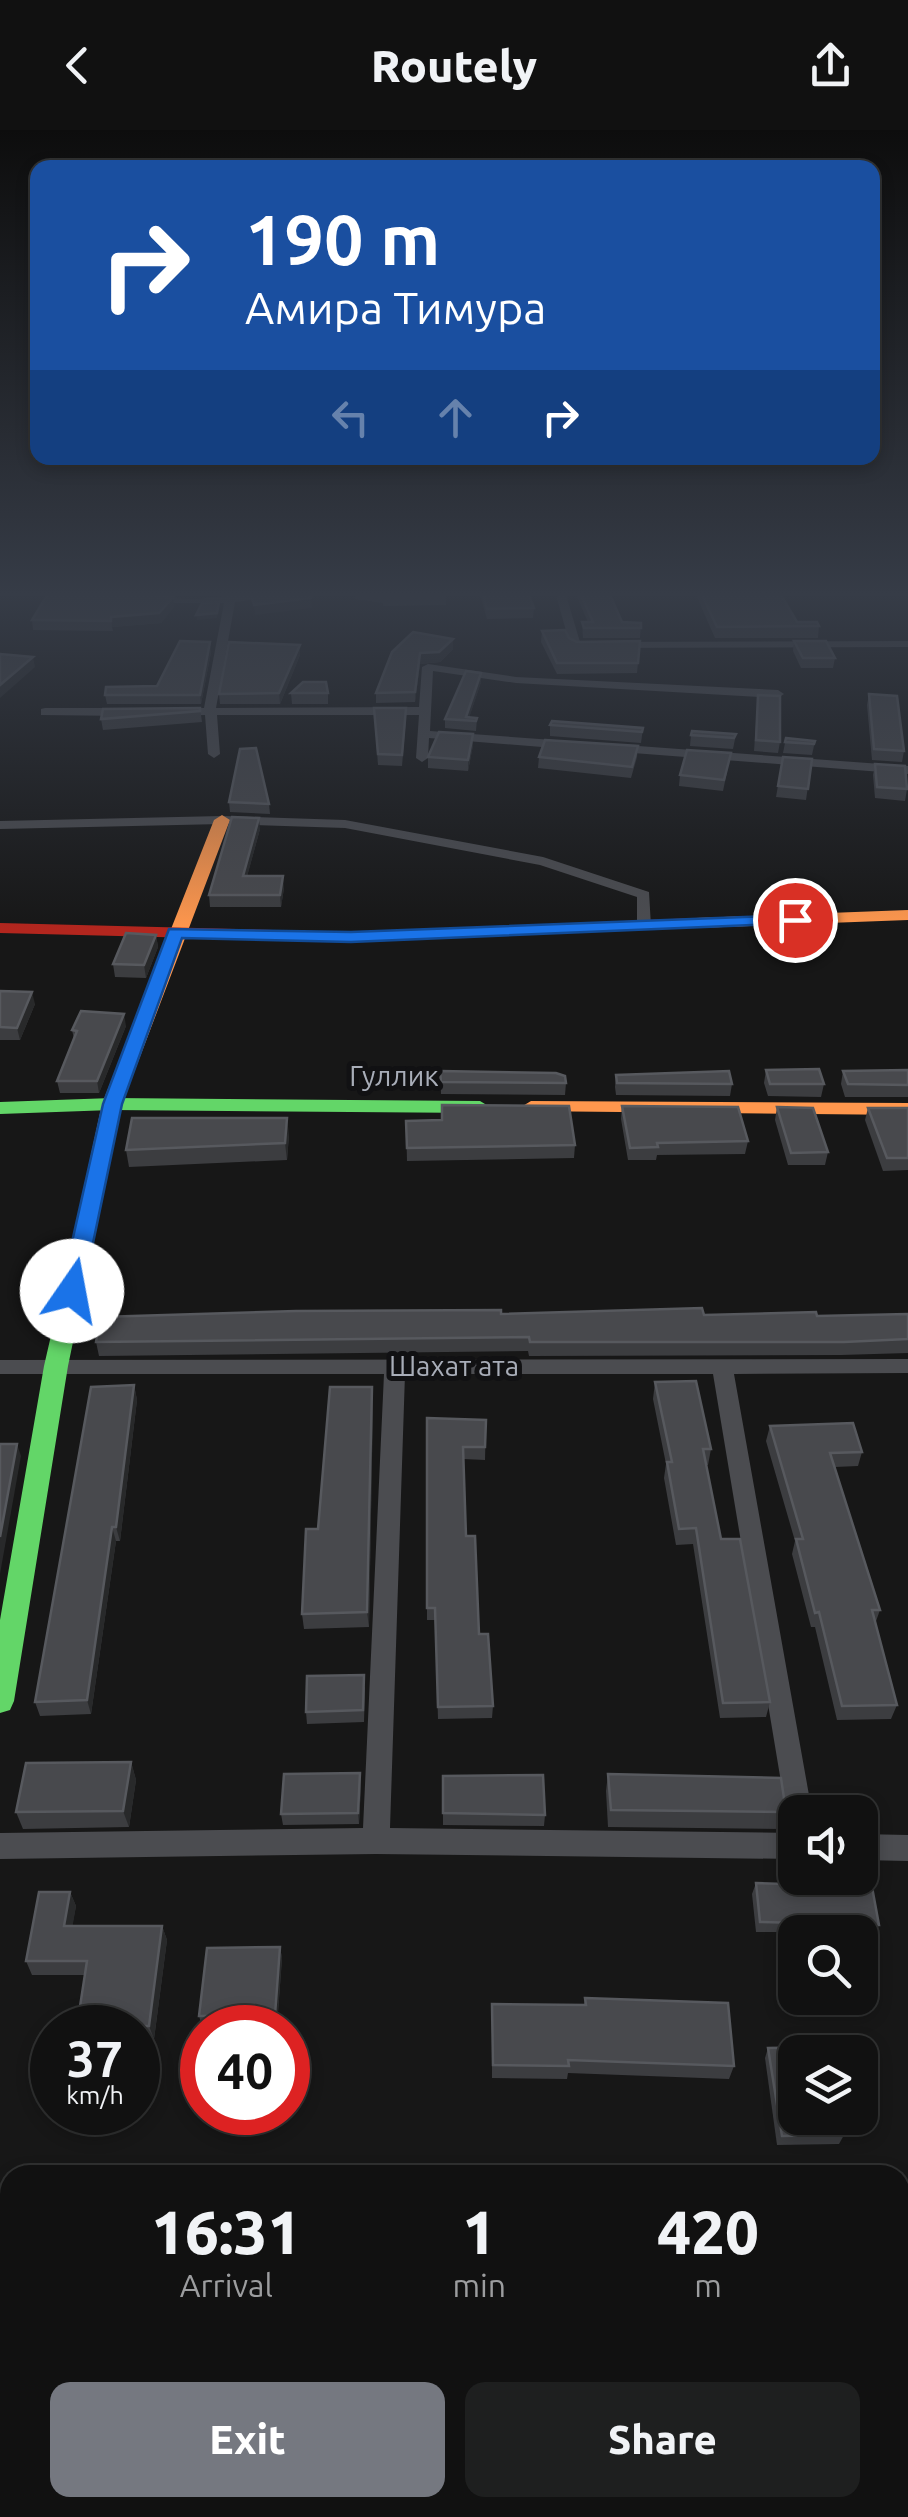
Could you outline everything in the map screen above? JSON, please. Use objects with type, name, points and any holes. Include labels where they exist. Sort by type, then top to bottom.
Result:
[{"type":"street","points":[[212,706],[214,754]]},
{"type":"street","points":[[422,758],[426,706]]},
{"type":"street","points":[[156,712],[426,711]]},
{"type":"street","points":[[46,712],[137,712]]},
{"type":"street","points":[[425,734],[580,746]]},
{"type":"street","points":[[600,748],[908,770]]},
{"type":"street","points":[[0,1701],[56,1366],[112,1104],[175,933],[222,820]]},
{"type":"street","points":[[0,825],[222,820],[345,824],[544,861],[644,895],[644,926]]},
{"type":"street","points":[[0,928],[351,937],[908,915]]},
{"type":"street","name":"Гуллик","points":[[0,1108],[112,1104],[908,1110]]},
{"type":"street","points":[[376,1841],[395,1366]]},
{"type":"street","points":[[722,1366],[797,1795]]},
{"type":"street","name":"Шахат ата","points":[[0,1367],[908,1366]]},
{"type":"street","points":[[0,1846],[376,1841],[778,1846]]},
{"type":"street","points":[[878,1847],[908,1848]]},
{"type":"building","points":[[451,706],[470,706],[466,717],[477,718],[476,721],[445,719]]},
{"type":"building","points":[[757,706],[780,706],[780,742],[756,740]]},
{"type":"building","points":[[870,706],[898,706],[904,751],[874,749]]},
{"type":"building","points":[[374,708],[406,708],[402,755],[378,754]]},
{"type":"building","points":[[103,709],[200,711],[101,719]]},
{"type":"building","points":[[552,721],[643,728],[642,732],[550,725]]},
{"type":"building","points":[[692,731],[736,734],[734,738],[691,735]]},
{"type":"building","points":[[439,732],[473,734],[468,760],[428,757]]},
{"type":"building","points":[[786,738],[815,741],[785,742]]},
{"type":"building","points":[[545,740],[638,746],[632,767],[539,757]]},
{"type":"building","points":[[256,748],[269,804],[229,802],[240,749]]},
{"type":"building","points":[[687,750],[731,753],[724,780],[680,775]]},
{"type":"building","points":[[783,757],[812,759],[808,789],[778,786]]},
{"type":"building","points":[[875,764],[905,766],[907,789],[877,787]]},
{"type":"building","points":[[232,817],[259,818],[243,876],[283,876],[280,895],[209,895]]},
{"type":"building","points":[[126,933],[156,935],[144,965],[113,964]]},
{"type":"building","points":[[0,991],[32,992],[17,1028],[0,1027]]},
{"type":"building","points":[[81,1011],[124,1014],[97,1081],[57,1081],[77,1031],[72,1030]]},
{"type":"building","points":[[819,1069],[824,1084],[770,1084],[766,1070]]},
{"type":"building","points":[[908,1070],[908,1085],[848,1084],[843,1071]]},
{"type":"building","points":[[440,1071],[556,1073],[565,1076],[566,1083],[441,1082]]},
{"type":"building","points":[[729,1071],[732,1084],[617,1083],[616,1075]]},
{"type":"building","points":[[442,1105],[569,1106],[575,1145],[407,1148],[406,1121],[442,1120]]},
{"type":"building","points":[[622,1106],[738,1107],[748,1141],[657,1143],[658,1147],[630,1148]]},
{"type":"building","points":[[777,1107],[813,1108],[828,1152],[791,1153]]},
{"type":"building","points":[[868,1108],[908,1108],[908,1158],[887,1158]]},
{"type":"building","points":[[132,1118],[287,1118],[285,1143],[126,1150]]},
{"type":"building","points":[[702,1308],[704,1315],[908,1314],[908,1339],[530,1342],[529,1337],[96,1342],[100,1317],[296,1311],[501,1310],[501,1314]]},
{"type":"building","points":[[696,1381],[711,1449],[703,1449],[721,1539],[740,1539],[770,1702],[723,1703],[696,1528],[679,1529],[667,1462],[672,1462],[655,1382]]},
{"type":"building","points":[[134,1385],[116,1527],[112,1527],[87,1700],[35,1702],[91,1387]]},
{"type":"building","points":[[330,1387],[372,1387],[367,1612],[302,1614],[306,1529],[318,1529]]},
{"type":"building","points":[[427,1418],[486,1420],[485,1447],[463,1447],[466,1536],[475,1536],[479,1634],[488,1634],[493,1706],[438,1707],[435,1608],[427,1608]]},
{"type":"building","points":[[853,1423],[862,1452],[830,1453],[880,1610],[872,1610],[897,1705],[842,1706],[796,1539],[803,1539],[770,1426]]},
{"type":"building","points":[[0,1444],[17,1444],[0,1537]]},
{"type":"building","points":[[364,1675],[363,1710],[306,1712],[307,1676]]},
{"type":"building","points":[[131,1762],[123,1811],[16,1812],[26,1763]]},
{"type":"building","points":[[360,1773],[358,1813],[281,1814],[284,1774]]},
{"type":"building","points":[[608,1774],[781,1778],[784,1795],[778,1795],[778,1812],[611,1810]]},
{"type":"building","points":[[543,1775],[545,1815],[443,1813],[443,1776]]},
{"type":"building","points":[[756,1883],[778,1884],[778,1895],[873,1895],[877,1915],[778,1915],[778,1922],[760,1922]]},
{"type":"building","points":[[39,1892],[70,1892],[64,1926],[162,1926],[152,2005],[80,2005],[87,1961],[26,1961]]},
{"type":"building","points":[[280,1947],[276,2005],[200,2005],[207,1948]]},
{"type":"building","points":[[585,1998],[728,2003],[734,2066],[568,2060],[569,2066],[493,2065],[492,2004],[586,2005]]},
{"type":"building","points":[[768,2048],[778,2048],[778,2111]]},
{"type":"traffic: fast","points":[[0,1108],[112,1104],[480,1107]]},
{"type":"traffic: fast","points":[[0,1701],[56,1366],[77,1270]]},
{"type":"traffic: slow","points":[[77,1270],[112,1104],[222,820]]},
{"type":"traffic: slow","points":[[696,923],[908,915]]},
{"type":"traffic: slow","points":[[531,1107],[908,1109]]},
{"type":"traffic: jam","points":[[0,928],[351,937],[696,923]]},
{"type":"route","points":[[72,1291],[112,1104],[175,933],[351,937],[795,920]]}]
